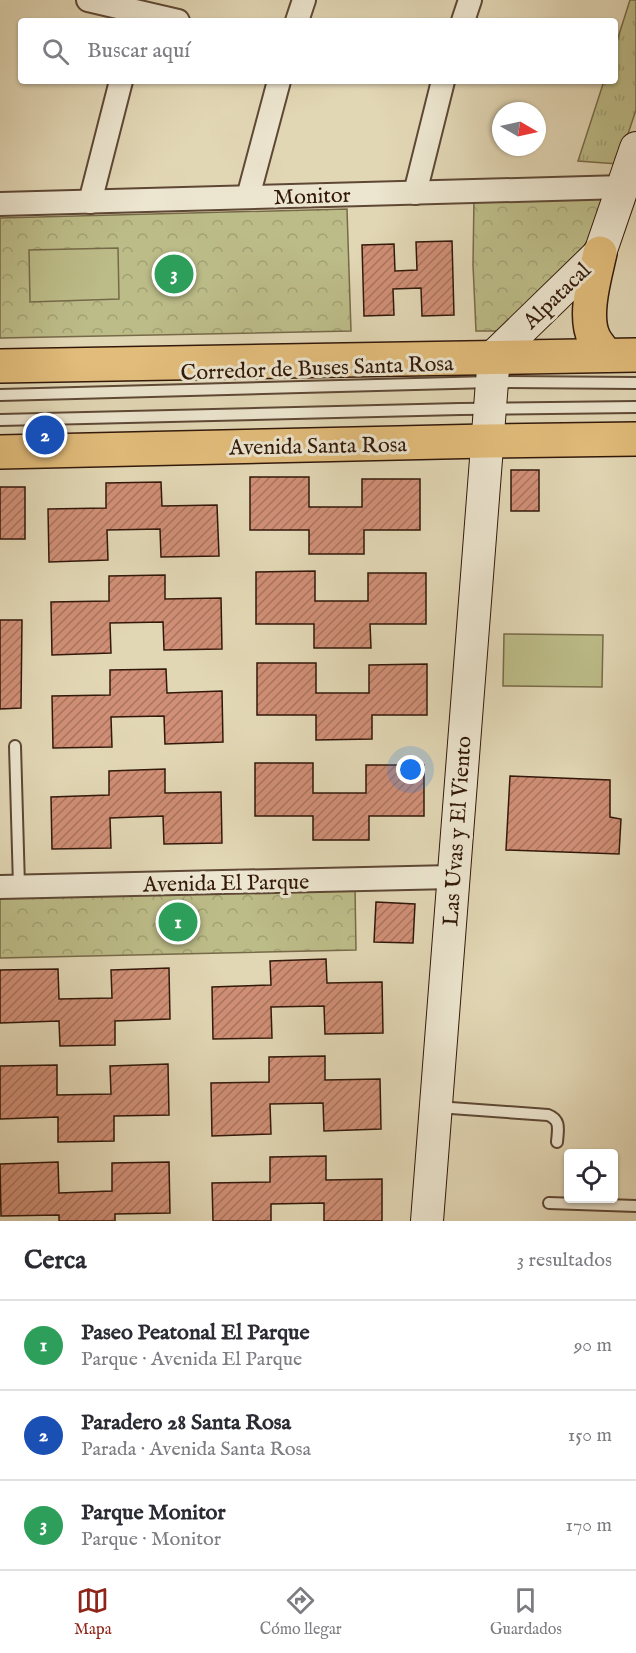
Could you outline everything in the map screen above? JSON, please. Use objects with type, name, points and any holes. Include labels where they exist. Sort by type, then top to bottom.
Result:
[{"type":"main road","points":[[600,253],[593,285],[590,320],[594,338],[621,354]]},
{"type":"main road","points":[[0,366],[492,382],[621,354]]},
{"type":"main road","name":"Avenida Santa Rosa","points":[[0,452],[486,441],[636,440]]},
{"type":"street","points":[[88,0],[167,18]]},
{"type":"street","points":[[298,18],[304,0]]},
{"type":"street","points":[[464,18],[471,0]]},
{"type":"street","points":[[90,202],[120,84]]},
{"type":"street","points":[[248,197],[278,84]]},
{"type":"street","points":[[415,193],[440,84]]},
{"type":"street","name":"Alpatacal","points":[[492,382],[600,253],[636,148]]},
{"type":"street","name":"Monitor","points":[[0,204],[623,187]]},
{"type":"street","points":[[486,441],[492,382]]},
{"type":"street","name":"Las Uvas y El Viento","points":[[427,1221],[486,441]]},
{"type":"street","name":"Avenida El Parque","points":[[9,887],[452,877]]},
{"type":"lane","name":"Corredor de Buses Santa Rosa","points":[[0,395],[492,382],[636,383]]},
{"type":"lane","name":"Corredor de Buses Santa Rosa","points":[[0,420],[492,382],[636,407]]},
{"type":"lane","points":[[9,887],[15,746]]},
{"type":"lane","points":[[435,1107],[548,1115],[555,1118],[558,1123],[556,1142]]},
{"type":"lane","points":[[549,1203],[636,1206]]},
{"type":"green space","points":[[630,0],[636,0],[636,110],[618,164],[578,161],[603,84],[618,84],[618,38]]},
{"type":"green space","points":[[474,197],[601,197],[605,201],[587,251],[506,331],[476,331],[473,265]]},
{"type":"green space","points":[[347,209],[351,331],[0,338],[0,218]]},
{"type":"green space","points":[[118,248],[119,299],[30,302],[29,250]]},
{"type":"green space","points":[[504,634],[603,635],[602,687],[503,686]]},
{"type":"green space","points":[[355,886],[356,950],[0,958],[0,894]]},
{"type":"building","points":[[452,241],[454,315],[422,316],[421,288],[393,289],[394,315],[364,316],[362,245],[394,244],[395,271],[417,270],[416,242]]},
{"type":"building","points":[[511,470],[539,470],[539,511],[511,511]]},
{"type":"building","points":[[250,477],[309,477],[309,507],[362,507],[362,479],[420,479],[420,530],[364,530],[364,554],[309,554],[309,530],[250,530]]},
{"type":"building","points":[[161,482],[162,506],[217,505],[219,556],[161,557],[160,529],[107,530],[108,560],[49,562],[48,509],[106,508],[106,483]]},
{"type":"building","points":[[0,487],[25,487],[25,539],[0,539]]},
{"type":"building","points":[[315,571],[315,601],[368,601],[368,573],[426,573],[426,624],[370,624],[371,648],[314,648],[314,624],[256,624],[256,572]]},
{"type":"building","points":[[165,575],[165,599],[221,598],[222,649],[164,650],[163,622],[110,623],[111,653],[52,655],[51,602],[109,601],[109,576]]},
{"type":"building","points":[[0,620],[22,620],[21,708],[0,709]]},
{"type":"building","points":[[257,663],[316,663],[316,693],[369,693],[369,665],[427,664],[427,715],[372,715],[372,739],[316,740],[316,715],[257,715]]},
{"type":"building","points":[[166,669],[167,693],[222,691],[223,742],[165,744],[164,716],[111,717],[112,747],[53,748],[52,696],[110,695],[110,670]]},
{"type":"building","points":[[255,763],[313,763],[313,793],[366,793],[366,765],[424,765],[424,816],[369,816],[369,840],[313,840],[313,816],[255,816]]},
{"type":"building","points":[[165,769],[165,793],[221,792],[222,843],[164,844],[163,816],[110,818],[111,848],[52,849],[51,797],[109,795],[109,771]]},
{"type":"building","points":[[510,776],[610,780],[610,817],[621,819],[619,854],[506,850]]},
{"type":"building","points":[[376,902],[415,904],[413,943],[374,942]]},
{"type":"building","points":[[326,959],[327,983],[382,982],[383,1033],[325,1034],[324,1006],[271,1007],[272,1038],[213,1039],[212,987],[271,985],[270,961]]},
{"type":"building","points":[[169,968],[170,1019],[115,1021],[115,1045],[60,1046],[59,1021],[0,1023],[0,970],[58,969],[59,999],[112,998],[111,970]]},
{"type":"building","points":[[325,1056],[325,1080],[380,1079],[381,1129],[324,1131],[323,1103],[270,1104],[271,1134],[212,1136],[211,1083],[269,1082],[269,1057]]},
{"type":"building","points":[[168,1064],[169,1115],[114,1116],[114,1141],[58,1142],[58,1117],[0,1119],[0,1066],[57,1065],[57,1095],[111,1094],[110,1066]]},
{"type":"building","points":[[326,1156],[326,1180],[382,1179],[382,1221],[324,1221],[324,1203],[271,1204],[271,1221],[213,1221],[212,1183],[270,1182],[270,1157]]},
{"type":"building","points":[[58,1162],[59,1193],[112,1191],[112,1163],[169,1162],[170,1213],[115,1214],[115,1221],[59,1221],[59,1215],[1,1216],[0,1164]]},
{"type":"place","name":"Parque Monitor","points":[[174,274]]},
{"type":"place","name":"Paradero 28 Santa Rosa","points":[[45,435]]},
{"type":"place","name":"Paseo Peatonal El Parque","points":[[178,922]]}]
